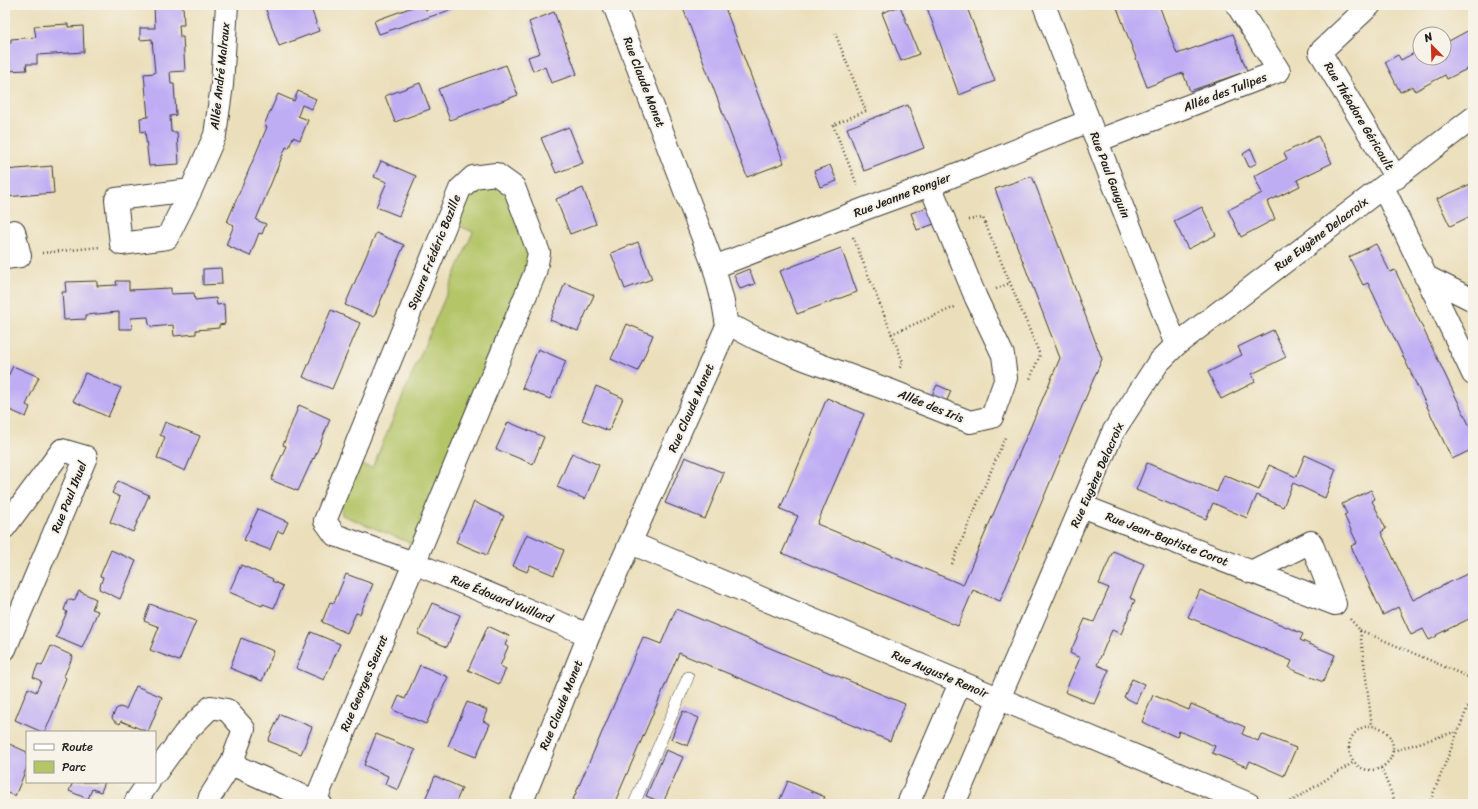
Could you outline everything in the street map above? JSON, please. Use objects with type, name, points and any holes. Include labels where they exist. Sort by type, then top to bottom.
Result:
[{"type":"street","name":"Allée André Malraux","points":[[121,244],[167,238],[191,190],[215,135],[222,85],[227,5]]},
{"type":"street","name":"Rue Paul Gauguin","points":[[1044,5],[1176,345]]},
{"type":"street","name":"Allée des Tulipes","points":[[1093,131],[1279,71],[1236,5]]},
{"type":"street","name":"Rue Théodore Géricault","points":[[1370,5],[1320,52],[1389,183]]},
{"type":"street","name":"Rue Claude Monet","points":[[521,804],[589,635],[727,326],[724,302],[714,268],[638,69],[621,7]]},
{"type":"street","name":"Rue Eugène Delacroix","points":[[954,804],[1113,432],[1158,363],[1176,345],[1473,118]]},
{"type":"street","name":"Rue Jeanne Rongier","points":[[714,268],[844,216],[930,185],[1093,131]]},
{"type":"street","name":"Square Frédéric Bazille","points":[[496,174],[514,187],[539,252],[535,273],[414,563],[335,535],[324,521],[460,189],[473,178],[496,174]]},
{"type":"street","points":[[1389,183],[1425,276],[1473,374]]},
{"type":"street","name":"Allée des Iris","points":[[727,326],[738,329],[757,339],[804,359],[970,422],[992,417],[1006,378],[1003,355],[976,298],[930,185]]},
{"type":"street","points":[[121,244],[116,199],[191,190]]},
{"type":"street","points":[[5,237],[14,231],[12,257]]},
{"type":"street","points":[[1425,276],[1473,300]]},
{"type":"street","name":"Rue Paul Ihuel","points":[[5,528],[62,450],[86,457],[5,649]]},
{"type":"street","name":"Rue Jean-Baptiste Corot","points":[[1082,506],[1335,604]]},
{"type":"street","points":[[1251,572],[1311,542],[1335,604]]},
{"type":"street","name":"Rue Auguste Renoir","points":[[631,543],[1249,804]]},
{"type":"street","name":"Rue Édouard Vuillard","points":[[414,563],[589,635]]},
{"type":"street","name":"Rue Georges Seurat","points":[[317,803],[414,563]]},
{"type":"street","points":[[908,804],[960,683]]},
{"type":"street","points":[[156,773],[184,734],[211,706],[227,710],[244,729],[231,764],[210,797],[208,804]]},
{"type":"street","points":[[231,764],[317,803]]},
{"type":"street","points":[[135,804],[148,783]]},
{"type":"lane","points":[[634,804],[688,677]]},
{"type":"path","points":[[835,33],[866,111],[833,125],[867,208]]},
{"type":"path","points":[[844,216],[903,362],[889,390]]},
{"type":"path","points":[[12,257],[121,244]]},
{"type":"path","points":[[891,334],[1010,283]]},
{"type":"path","points":[[1335,604],[1360,630],[1473,678]]},
{"type":"path","points":[[1360,630],[1372,726]]},
{"type":"path","points":[[1429,804],[1473,694]]},
{"type":"path","points":[[1372,726],[1386,731],[1393,743],[1393,751],[1391,758],[1380,768],[1374,770],[1366,769],[1354,762],[1349,748],[1350,741],[1359,730],[1372,726]]},
{"type":"path","points":[[1393,751],[1458,731]]},
{"type":"path","points":[[1287,804],[1354,762]]},
{"type":"path","points":[[1380,768],[1396,804]]},
{"type":"green space","points":[[490,182],[506,190],[532,250],[529,272],[413,544],[342,515],[341,503],[356,463],[372,468],[473,232],[455,224],[471,189]]},
{"type":"building","points":[[154,5],[183,5],[184,25],[179,25],[180,37],[183,37],[185,71],[170,72],[171,84],[174,84],[176,115],[170,116],[171,132],[177,132],[179,164],[149,166],[145,131],[141,132],[140,118],[148,117],[144,74],[155,73],[152,39],[140,40],[140,28],[155,28]]},
{"type":"building","points":[[270,5],[310,5],[319,31],[279,46],[265,7]]},
{"type":"building","points":[[418,5],[424,5],[426,10],[440,5],[458,5],[459,7],[379,34],[374,21]]},
{"type":"building","points":[[692,5],[724,5],[784,163],[747,177],[683,8]]},
{"type":"building","points":[[926,5],[966,5],[995,81],[959,95]]},
{"type":"building","points":[[1116,5],[1159,5],[1177,54],[1233,34],[1247,71],[1190,91],[1183,73],[1147,87]]},
{"type":"building","points":[[900,6],[919,54],[901,61],[882,13]]},
{"type":"building","points":[[554,12],[577,74],[551,83],[545,67],[533,71],[528,57],[540,53],[529,22]]},
{"type":"building","points":[[68,24],[68,27],[83,26],[84,52],[37,55],[37,64],[26,64],[27,70],[5,71],[5,43],[11,43],[11,39],[36,37],[34,26]]},
{"type":"building","points":[[1473,28],[1473,66],[1447,79],[1445,75],[1415,91],[1413,86],[1400,92],[1385,62],[1398,55],[1401,60],[1412,54],[1412,66],[1452,66],[1452,39]]},
{"type":"building","points":[[506,65],[518,95],[450,120],[438,89]]},
{"type":"building","points":[[420,83],[430,109],[395,122],[385,96]]},
{"type":"building","points":[[298,91],[316,99],[312,109],[302,105],[298,116],[308,120],[300,140],[293,137],[289,148],[286,147],[256,220],[266,224],[262,234],[259,233],[250,256],[226,245],[234,225],[227,222],[267,127],[264,125],[278,94],[294,101]]},
{"type":"building","points":[[908,105],[924,148],[864,171],[847,128]]},
{"type":"building","points":[[569,127],[583,163],[556,173],[541,138]]},
{"type":"building","points":[[1318,136],[1332,163],[1297,180],[1300,186],[1267,202],[1275,219],[1241,237],[1228,210],[1262,193],[1254,176],[1287,159],[1284,153]]},
{"type":"building","points":[[1251,149],[1257,163],[1249,167],[1243,154]]},
{"type":"building","points":[[381,161],[416,176],[399,216],[376,207],[387,182],[374,177]]},
{"type":"building","points":[[830,165],[837,181],[820,187],[814,171]]},
{"type":"building","points":[[52,166],[54,193],[5,197],[5,170]]},
{"type":"building","points":[[1032,176],[1102,359],[1000,601],[973,590],[958,626],[782,553],[798,516],[780,509],[827,398],[864,414],[817,524],[963,585],[1060,358],[995,189]]},
{"type":"building","points":[[1473,183],[1473,215],[1450,226],[1437,199]]},
{"type":"building","points":[[583,188],[596,224],[570,234],[556,199]]},
{"type":"building","points":[[928,207],[934,224],[917,230],[911,213]]},
{"type":"building","points":[[1202,207],[1216,235],[1188,249],[1174,221]]},
{"type":"building","points":[[376,233],[404,245],[374,317],[345,305]]},
{"type":"building","points":[[638,242],[652,279],[625,289],[611,253]]},
{"type":"building","points":[[1376,244],[1390,272],[1395,270],[1473,433],[1473,449],[1452,459],[1368,283],[1363,285],[1349,257]]},
{"type":"building","points":[[841,248],[857,292],[797,314],[780,271]]},
{"type":"building","points":[[221,268],[222,284],[203,285],[203,269]]},
{"type":"building","points":[[749,269],[755,284],[740,289],[734,275]]},
{"type":"building","points":[[97,281],[97,286],[117,285],[116,281],[129,281],[129,290],[171,288],[171,294],[194,293],[195,300],[216,298],[217,305],[224,304],[225,324],[219,325],[219,328],[196,330],[196,334],[174,336],[173,325],[152,327],[149,324],[148,317],[131,318],[132,329],[119,329],[119,312],[86,315],[86,319],[64,320],[62,292],[66,292],[65,282]]},
{"type":"building","points":[[565,283],[594,295],[578,331],[550,320]]},
{"type":"building","points":[[331,310],[360,323],[332,389],[303,377]]},
{"type":"building","points":[[627,324],[653,335],[638,371],[611,359]]},
{"type":"building","points":[[1273,330],[1286,357],[1252,374],[1255,382],[1221,399],[1208,372],[1242,355],[1238,347]]},
{"type":"building","points":[[538,349],[566,361],[550,399],[522,388]]},
{"type":"building","points":[[13,366],[39,377],[26,405],[30,407],[26,417],[5,408],[5,383]]},
{"type":"building","points":[[85,373],[121,388],[108,417],[73,401]]},
{"type":"building","points":[[937,385],[951,391],[945,405],[930,399]]},
{"type":"building","points":[[596,386],[623,398],[609,431],[582,420]]},
{"type":"building","points":[[299,405],[330,419],[314,459],[313,458],[298,491],[271,480],[286,446],[283,445]]},
{"type":"building","points":[[165,422],[200,436],[185,471],[157,458],[165,437],[160,435]]},
{"type":"building","points":[[508,422],[544,437],[533,464],[496,449]]},
{"type":"building","points":[[572,453],[599,465],[585,499],[557,487]]},
{"type":"building","points":[[1305,455],[1336,469],[1325,498],[1293,483],[1283,507],[1257,495],[1247,518],[1213,503],[1206,519],[1136,490],[1147,463],[1217,492],[1224,475],[1259,490],[1269,465],[1296,477]]},
{"type":"building","points":[[685,457],[724,473],[705,519],[665,503]]},
{"type":"building","points":[[118,481],[149,495],[133,532],[110,522],[120,497],[112,493]]},
{"type":"building","points":[[1371,490],[1375,499],[1372,501],[1386,529],[1381,532],[1413,600],[1469,573],[1473,581],[1473,617],[1429,640],[1423,629],[1411,635],[1398,607],[1383,615],[1351,546],[1357,543],[1344,515],[1347,514],[1342,504]]},
{"type":"building","points":[[474,502],[504,516],[487,555],[456,542]]},
{"type":"building","points":[[258,509],[288,522],[283,533],[278,531],[270,550],[244,540]]},
{"type":"building","points":[[527,534],[564,550],[554,575],[530,565],[527,572],[513,566]]},
{"type":"building","points":[[111,550],[136,561],[120,599],[99,589],[103,577],[100,576]]},
{"type":"building","points":[[1113,551],[1144,564],[1130,598],[1135,600],[1121,634],[1112,630],[1097,665],[1109,670],[1094,704],[1065,692],[1080,658],[1070,653],[1085,619],[1094,622],[1109,588],[1099,584]]},
{"type":"building","points":[[241,565],[273,579],[272,581],[283,586],[274,608],[263,604],[262,606],[229,592]]},
{"type":"building","points":[[346,574],[373,584],[360,614],[356,613],[347,633],[322,622],[330,602],[334,603]]},
{"type":"building","points":[[1200,590],[1303,634],[1300,640],[1335,655],[1323,682],[1289,668],[1292,661],[1188,617]]},
{"type":"building","points":[[79,591],[96,599],[92,609],[98,611],[82,648],[56,637],[67,612],[64,610],[68,599],[74,601]]},
{"type":"building","points":[[432,603],[460,615],[447,647],[418,634]]},
{"type":"building","points":[[150,604],[196,621],[179,661],[150,650],[159,627],[144,621]]},
{"type":"building","points":[[676,609],[905,704],[890,741],[679,653],[614,804],[577,804],[572,802],[643,637],[661,644]]},
{"type":"building","points":[[488,626],[509,636],[505,645],[508,647],[500,666],[506,669],[499,684],[468,670]]},
{"type":"building","points":[[311,632],[340,644],[324,680],[296,668]]},
{"type":"building","points":[[241,638],[274,651],[262,681],[230,668]]},
{"type":"building","points":[[51,646],[73,656],[64,676],[66,678],[45,731],[40,731],[15,720],[28,688],[36,692],[41,681],[33,677],[38,664],[42,666]]},
{"type":"building","points":[[420,665],[448,677],[426,724],[393,710],[399,696],[405,699]]},
{"type":"building","points":[[1132,679],[1144,684],[1136,703],[1124,697]]},
{"type":"building","points":[[136,686],[162,697],[148,731],[121,721],[120,724],[114,721],[112,718],[116,709],[120,707],[126,709]]},
{"type":"building","points":[[1153,695],[1189,710],[1191,704],[1245,727],[1242,734],[1258,741],[1261,734],[1296,748],[1284,776],[1250,761],[1247,767],[1212,753],[1215,746],[1179,731],[1177,737],[1142,722]]},
{"type":"building","points":[[467,702],[487,710],[483,721],[490,724],[476,757],[448,746]]},
{"type":"building","points":[[683,711],[699,718],[688,746],[671,739]]},
{"type":"building","points":[[280,714],[312,727],[301,754],[268,741]]},
{"type":"building","points":[[376,734],[415,750],[398,790],[385,784],[388,776],[364,765]]},
{"type":"building","points":[[5,742],[26,752],[26,769],[15,796],[5,792]]},
{"type":"building","points":[[666,750],[683,757],[663,803],[646,796]]},
{"type":"building","points":[[435,776],[462,788],[455,804],[423,804]]},
{"type":"building","points":[[788,781],[825,797],[821,804],[778,804]]},
{"type":"building","points":[[73,783],[105,783],[101,792],[92,789],[88,799],[69,791]]}]
